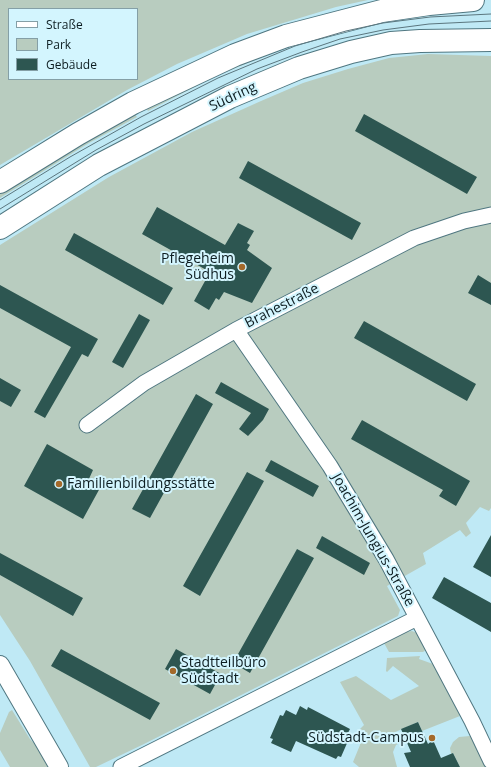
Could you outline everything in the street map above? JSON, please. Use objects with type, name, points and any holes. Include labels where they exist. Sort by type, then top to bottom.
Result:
[{"type":"main road","points":[[0,182],[78,134],[133,103],[236,55],[286,36],[359,17],[429,4],[473,0]]},
{"type":"main road","name":"Südring","points":[[0,228],[100,165],[230,97],[299,68],[351,52],[391,43],[491,40]]},
{"type":"street","name":"Brahestraße","points":[[88,425],[144,383],[236,330],[414,238],[464,221],[491,215]]},
{"type":"street","name":"Joachim-Jungius-Straße","points":[[236,330],[336,476],[386,559],[472,721],[491,761]]},
{"type":"street","points":[[121,767],[417,618]]},
{"type":"street","points":[[0,665],[58,767]]},
{"type":"green space","points":[[0,0],[368,0],[336,7],[247,34],[177,64],[127,90],[0,165]]},
{"type":"green space","points":[[294,44],[216,76],[148,111],[145,106],[216,72]]},
{"type":"green space","points":[[428,54],[491,56],[491,508],[489,511],[480,507],[466,523],[471,533],[466,537],[460,530],[423,553],[426,564],[387,586],[400,610],[398,616],[144,744],[96,767],[90,767],[30,661],[0,615],[0,245],[109,177],[192,132],[261,101],[303,83],[348,69],[389,58]]},
{"type":"green space","points":[[134,113],[137,117],[89,143],[0,198],[0,192]]},
{"type":"green space","points":[[412,631],[417,633],[426,650],[423,652],[389,652],[384,643],[406,632]]},
{"type":"green space","points":[[420,656],[419,659],[433,664],[451,694],[460,716],[422,731],[418,722],[393,733],[396,739],[404,736],[406,740],[396,745],[393,752],[397,767],[359,767],[353,762],[360,745],[360,729],[364,725],[340,682],[356,676],[391,700],[419,686],[393,666],[387,672],[387,658]]},
{"type":"green space","points":[[12,710],[30,739],[38,747],[48,767],[10,767],[0,750],[0,733],[9,712]]},
{"type":"green space","points":[[459,737],[473,737],[486,767],[460,767],[453,753],[451,754],[450,748],[453,742]]},
{"type":"building","points":[[364,114],[477,177],[467,194],[355,131]]},
{"type":"building","points":[[248,161],[361,223],[352,240],[239,178]]},
{"type":"building","points":[[157,207],[225,245],[238,223],[254,231],[247,243],[250,245],[247,250],[272,268],[252,303],[224,292],[219,300],[216,298],[209,310],[194,301],[210,272],[142,234]]},
{"type":"building","points":[[74,233],[173,288],[163,305],[65,250]]},
{"type":"building","points":[[478,275],[491,283],[491,305],[468,293]]},
{"type":"building","points":[[0,285],[98,339],[88,357],[82,354],[45,418],[34,412],[71,347],[0,308]]},
{"type":"building","points":[[139,314],[150,320],[123,368],[112,362]]},
{"type":"building","points":[[364,321],[476,384],[467,401],[354,338]]},
{"type":"building","points":[[0,378],[21,390],[11,407],[0,401]]},
{"type":"building","points":[[221,382],[269,409],[263,420],[248,436],[239,429],[251,413],[215,393]]},
{"type":"building","points":[[196,394],[213,404],[150,518],[132,509]]},
{"type":"building","points":[[362,420],[470,481],[456,506],[439,496],[443,490],[351,439]]},
{"type":"building","name":"Familienbildungsstätte","points":[[47,444],[93,470],[88,481],[100,488],[83,519],[24,486]]},
{"type":"building","points":[[271,460],[319,486],[313,497],[265,471]]},
{"type":"building","points":[[247,472],[264,481],[200,596],[183,586]]},
{"type":"building","points":[[491,535],[491,577],[473,567]]},
{"type":"building","points":[[322,536],[370,563],[364,575],[316,548]]},
{"type":"building","points":[[297,549],[314,558],[250,673],[233,663]]},
{"type":"building","points":[[0,553],[83,598],[73,616],[0,575]]},
{"type":"building","points":[[444,577],[491,603],[491,632],[432,598]]},
{"type":"building","points":[[61,649],[160,703],[150,720],[51,666]]},
{"type":"building","points":[[176,649],[221,674],[210,694],[165,669]]},
{"type":"building","points":[[300,706],[307,710],[308,707],[350,729],[348,733],[351,734],[341,757],[338,756],[336,759],[296,741],[291,752],[271,743],[273,739],[270,738],[280,715],[283,716],[286,710],[296,715]]},
{"type":"building","points":[[418,722],[428,744],[433,740],[441,758],[453,753],[460,767],[410,767],[404,753],[411,752],[401,729]]},
{"type":"tram line","points":[[0,200],[70,157],[141,117],[218,78],[295,46],[346,31],[383,23],[430,17],[491,14]]},
{"type":"tram line","points":[[0,209],[96,150],[144,124],[257,69],[340,39],[383,30],[429,24],[491,21]]},
{"type":"place","name":"Pflegeheim Südhus","points":[[242,267]]},
{"type":"place","name":"Familienbildungsstätte","points":[[59,484]]},
{"type":"place","name":"Stadtteilbüro Südstadt","points":[[173,671]]},
{"type":"place","name":"Südstadt-Campus","points":[[432,738]]}]
